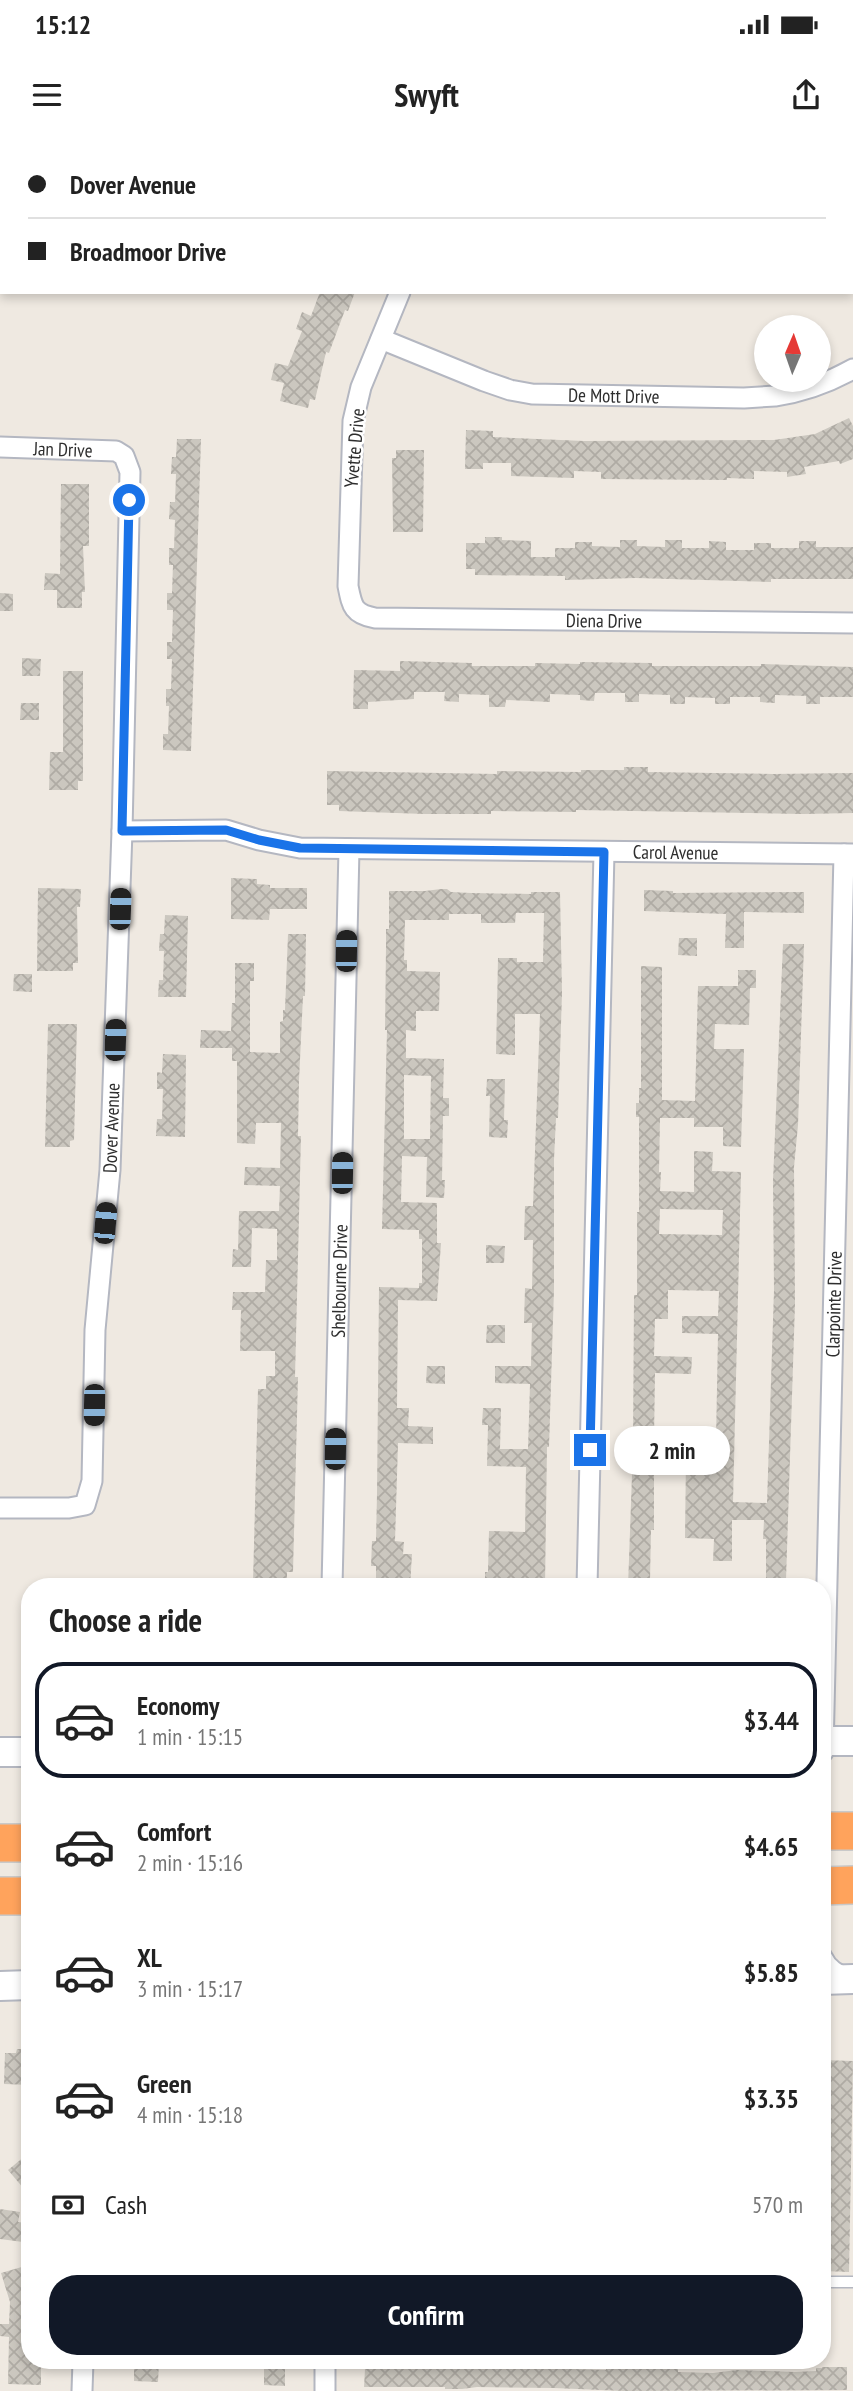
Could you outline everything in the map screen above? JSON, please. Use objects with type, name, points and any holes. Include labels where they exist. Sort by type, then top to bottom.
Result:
[{"type":"highway","points":[[831,1831],[853,1831]]},
{"type":"highway","points":[[0,1843],[21,1843]]},
{"type":"highway","points":[[831,1886],[853,1885]]},
{"type":"highway","points":[[0,1896],[21,1896]]},
{"type":"main road","points":[[831,1744],[853,1741]]},
{"type":"main road","points":[[0,1752],[21,1752]]},
{"type":"main road","points":[[0,1986],[21,1985]]},
{"type":"street","name":"Yvette Drive","points":[[356,611],[348,586],[351,440],[355,408],[399,294]]},
{"type":"street","name":"De Mott Drive","points":[[380,339],[510,390],[549,396],[775,396],[799,393],[853,369]]},
{"type":"street","name":"Jan Drive","points":[[0,447],[106,450],[116,451],[124,456]]},
{"type":"street","name":"Dover Avenue","points":[[0,1508],[69,1508],[85,1505],[92,1481],[95,1330],[110,1170],[122,831],[130,472],[124,456]]},
{"type":"street","name":"Diena Drive","points":[[356,611],[375,618],[853,622]]},
{"type":"street","name":"Carol Avenue","points":[[122,831],[226,830],[300,848],[849,854]]},
{"type":"street","name":"Shelbourne Drive","points":[[332,1578],[349,849]]},
{"type":"street","points":[[587,1578],[604,852]]},
{"type":"street","name":"Clarpointe Drive","points":[[828,1578],[849,854]]},
{"type":"street","points":[[82,2391],[83,2369]]},
{"type":"street","points":[[325,2369],[325,2391]]},
{"type":"lane","points":[[831,2282],[853,2282]]},
{"type":"building","points":[[319,294],[354,294],[348,311],[345,310],[329,353],[326,352],[315,400],[310,399],[308,408],[280,401],[284,383],[271,380],[275,363],[288,366],[302,331],[296,329],[302,312],[311,316]]},
{"type":"building","points":[[849,418],[853,426],[853,459],[840,464],[839,461],[804,467],[806,474],[787,477],[787,472],[754,471],[754,479],[727,480],[601,479],[601,472],[574,471],[574,478],[511,476],[511,463],[483,463],[483,469],[465,469],[466,430],[493,431],[493,437],[584,441],[774,440],[815,434]]},
{"type":"building","points":[[177,439],[201,439],[191,751],[163,750],[163,734],[168,734],[169,706],[166,706],[166,689],[171,689],[172,659],[167,659],[167,642],[172,642],[173,610],[167,610],[167,593],[172,593],[173,565],[169,565],[169,548],[174,548],[175,520],[169,519],[170,502],[175,502],[176,474],[171,474]]},
{"type":"building","points":[[396,450],[424,450],[423,532],[393,532],[392,458],[396,458]]},
{"type":"building","points":[[61,484],[89,484],[89,546],[83,546],[85,592],[82,592],[82,608],[57,608],[57,590],[44,590],[45,573],[60,574]]},
{"type":"building","points":[[485,537],[531,541],[531,557],[555,557],[555,548],[575,548],[575,542],[620,547],[620,540],[637,540],[637,546],[665,547],[665,540],[682,540],[682,548],[709,548],[709,541],[726,542],[726,550],[754,550],[754,543],[771,543],[771,548],[799,548],[799,541],[816,541],[816,547],[853,547],[853,579],[771,579],[771,582],[636,578],[565,580],[565,576],[475,575],[475,569],[466,569],[466,543],[485,543]]},
{"type":"building","points":[[0,593],[13,594],[13,611],[0,611]]},
{"type":"building","points":[[22,658],[41,659],[40,676],[22,676]]},
{"type":"building","points":[[400,661],[472,663],[472,666],[535,666],[535,663],[580,662],[652,663],[652,666],[761,664],[853,667],[853,697],[820,697],[820,704],[806,704],[806,696],[775,695],[775,703],[760,702],[760,697],[730,697],[730,704],[715,704],[715,698],[685,697],[685,704],[670,704],[670,695],[639,694],[639,702],[625,702],[625,693],[595,693],[594,701],[580,700],[580,695],[550,694],[550,702],[506,700],[505,707],[489,707],[489,695],[459,694],[459,702],[444,701],[445,692],[414,692],[414,699],[368,702],[368,709],[353,709],[354,670],[400,671]]},
{"type":"building","points":[[63,671],[83,671],[83,781],[78,781],[78,790],[49,790],[50,752],[63,752]]},
{"type":"building","points":[[21,703],[39,703],[39,720],[20,720]]},
{"type":"building","points":[[624,767],[648,767],[648,772],[853,773],[853,813],[576,810],[425,814],[339,811],[339,805],[327,805],[327,771],[497,774],[497,771],[624,770]]},
{"type":"building","points":[[231,878],[257,879],[257,884],[270,885],[270,888],[307,888],[307,909],[270,909],[269,920],[231,919]]},
{"type":"building","points":[[38,888],[81,889],[80,907],[77,907],[78,963],[73,963],[73,971],[37,971]]},
{"type":"building","points":[[447,889],[451,892],[560,892],[562,993],[554,1159],[554,1289],[547,1447],[545,1578],[485,1578],[485,1572],[488,1572],[489,1531],[525,1532],[526,1467],[487,1466],[488,1425],[482,1425],[483,1408],[501,1408],[500,1449],[528,1449],[530,1384],[495,1383],[495,1366],[531,1366],[532,1323],[524,1323],[525,1288],[532,1289],[533,1240],[524,1240],[525,1206],[533,1206],[540,1014],[515,1014],[515,1055],[496,1054],[498,958],[517,958],[517,962],[543,962],[544,913],[516,913],[515,923],[481,923],[481,914],[449,914],[449,920],[405,920],[404,960],[407,960],[407,971],[440,972],[439,1011],[416,1011],[416,1031],[406,1030],[406,1058],[444,1059],[443,1098],[449,1098],[449,1116],[443,1116],[444,1198],[426,1197],[427,1157],[402,1156],[401,1202],[437,1203],[437,1243],[441,1243],[437,1301],[398,1300],[397,1408],[409,1408],[408,1426],[433,1427],[433,1444],[398,1443],[395,1541],[404,1542],[403,1554],[412,1554],[411,1578],[376,1578],[376,1566],[371,1566],[372,1541],[376,1541],[379,1287],[419,1288],[419,1283],[422,1283],[422,1239],[419,1239],[419,1230],[382,1229],[387,1030],[386,929],[389,929],[389,891]],"holes":[[[404,1075],[431,1076],[430,1139],[404,1139]]]},
{"type":"building","points":[[644,890],[673,893],[804,892],[804,913],[744,912],[744,948],[725,948],[726,914],[644,911]]},
{"type":"building","points":[[165,915],[188,916],[186,997],[158,997],[159,980],[163,980],[164,951],[159,951],[160,934],[164,934]]},
{"type":"building","points":[[288,934],[306,934],[299,1081],[298,1136],[301,1136],[293,1572],[287,1572],[287,1578],[253,1578],[258,1389],[266,1389],[266,1376],[275,1376],[275,1351],[240,1351],[241,1310],[232,1310],[233,1292],[265,1292],[266,1260],[277,1260],[277,1229],[252,1228],[251,1267],[232,1267],[233,1249],[238,1250],[239,1211],[279,1211],[280,1186],[244,1185],[245,1167],[280,1168],[281,1123],[256,1123],[255,1144],[237,1143],[237,1061],[232,1061],[232,1048],[200,1048],[201,1030],[231,1031],[232,1003],[235,1003],[235,963],[254,963],[254,981],[250,981],[250,1052],[280,1053],[280,1022],[283,1021]]},
{"type":"building","points":[[679,938],[697,938],[697,956],[678,955]]},
{"type":"building","points":[[783,944],[804,944],[798,1125],[794,1167],[795,1304],[786,1578],[766,1578],[764,1520],[732,1520],[732,1561],[713,1561],[714,1539],[685,1538],[686,1457],[654,1457],[654,1530],[651,1530],[650,1578],[628,1578],[634,1295],[637,1295],[639,1212],[639,1117],[636,1117],[636,1103],[639,1103],[641,1088],[641,966],[662,967],[662,1100],[695,1101],[698,986],[738,986],[738,970],[756,970],[756,988],[750,988],[749,1025],[715,1024],[714,1049],[744,1049],[741,1147],[723,1146],[723,1127],[694,1127],[694,1118],[660,1118],[660,1191],[694,1192],[694,1151],[713,1152],[712,1171],[741,1172],[733,1502],[767,1503],[774,1290],[773,1181]],"holes":[[[660,1209],[723,1210],[722,1235],[659,1234]],[[668,1290],[719,1291],[718,1316],[682,1316],[682,1333],[718,1334],[716,1440],[654,1438],[655,1373],[691,1374],[692,1357],[654,1356],[655,1319],[668,1319]]]},
{"type":"building","points":[[14,974],[32,974],[32,992],[13,991]]},
{"type":"building","points":[[48,1024],[77,1024],[74,1140],[70,1141],[70,1147],[45,1147]]},
{"type":"building","points":[[163,1054],[186,1055],[185,1137],[156,1136],[157,1119],[162,1119],[163,1089],[157,1089],[157,1072],[162,1073]]},
{"type":"building","points":[[487,1079],[505,1079],[504,1120],[508,1120],[507,1138],[489,1137],[490,1096],[486,1096]]},
{"type":"building","points":[[486,1245],[505,1246],[504,1263],[486,1263]]},
{"type":"building","points":[[487,1325],[505,1325],[505,1343],[486,1343]]},
{"type":"building","points":[[427,1366],[445,1366],[445,1384],[426,1383]]},
{"type":"building","points":[[17,2049],[21,2049],[21,2085],[4,2084],[5,2053],[16,2053]]},
{"type":"building","points":[[831,2060],[853,2061],[849,2272],[831,2271]]},
{"type":"building","points":[[21,2159],[21,2185],[8,2170]]},
{"type":"building","points":[[0,2209],[20,2212],[18,2222],[21,2222],[21,2242],[0,2239]]},
{"type":"building","points":[[21,2267],[21,2369],[41,2369],[41,2385],[8,2384],[9,2337],[0,2336],[0,2324],[9,2324],[10,2302],[1,2273]]},
{"type":"building","points":[[847,2367],[847,2390],[624,2391],[364,2387],[365,2369],[678,2369],[678,2372],[713,2373],[737,2370],[795,2372]]},
{"type":"building","points":[[134,2369],[159,2369],[158,2382],[134,2381]]},
{"type":"building","points":[[264,2369],[285,2369],[285,2386],[264,2385]]},
{"type":"route","points":[[129,500],[122,831],[226,830],[300,848],[604,852],[590,1450]]}]
